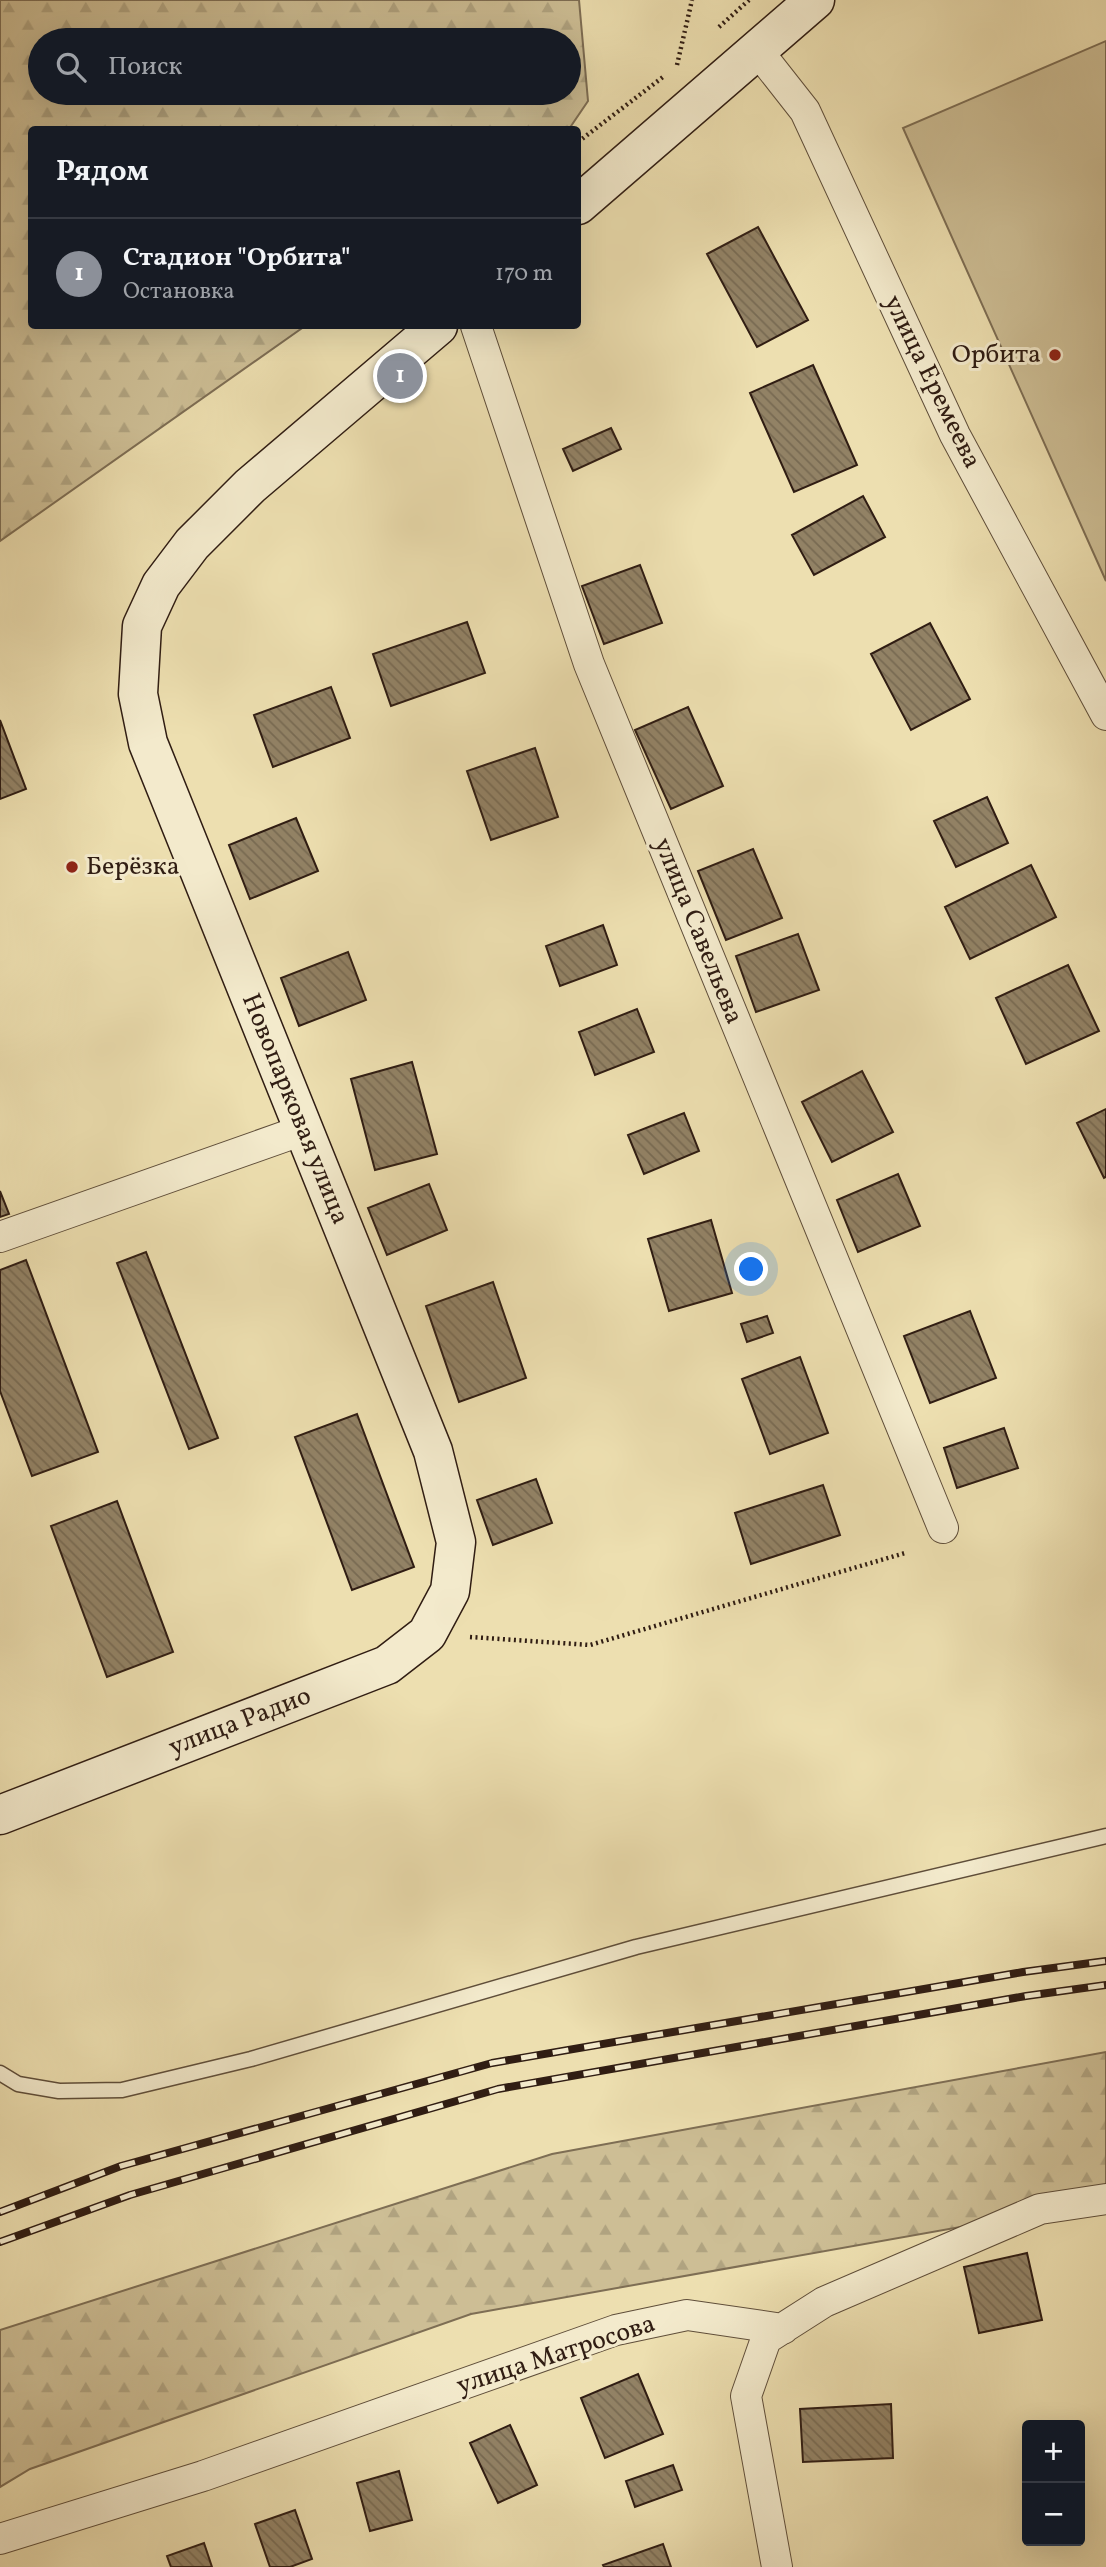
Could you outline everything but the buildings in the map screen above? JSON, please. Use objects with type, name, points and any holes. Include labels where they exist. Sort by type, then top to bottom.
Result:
[{"type":"street","points":[[581,202],[816,0]]},
{"type":"street","name":"улица Еремеева","points":[[757,50],[805,111],[955,435],[1106,715]]},
{"type":"street","name":"Новопарковая улица","points":[[434,329],[250,485],[192,544],[161,584],[142,626],[138,694],[148,743],[433,1451],[456,1542],[450,1591]]},
{"type":"street","name":"улица Савельева","points":[[477,329],[589,664],[943,1528]]},
{"type":"street","points":[[0,1237],[303,1130]]},
{"type":"street","name":"улица Радио","points":[[0,1815],[387,1665],[427,1634],[450,1591]]},
{"type":"street","points":[[776,2567],[746,2396],[766,2339],[824,2302],[1040,2208],[1106,2199]]},
{"type":"street","name":"улица Матросова","points":[[0,2539],[203,2476],[616,2330],[687,2315],[782,2329]]},
{"type":"lane","points":[[0,2073],[18,2084],[59,2091],[122,2090],[251,2059],[636,1947],[1106,1836]]},
{"type":"path","points":[[687,56],[677,65],[692,0]]},
{"type":"path","points":[[718,28],[749,0]]},
{"type":"path","points":[[581,140],[666,74]]},
{"type":"path","points":[[427,1634],[590,1645],[905,1553]]},
{"type":"green space","points":[[0,0],[579,0],[588,101],[571,126],[28,126],[28,329],[301,329],[0,541]]},
{"type":"green space","name":"Орбита","points":[[1106,41],[1106,581],[903,128]]},
{"type":"green space","points":[[1106,2052],[1106,2201],[471,2314],[30,2469],[0,2487],[0,2330],[552,2154]]},
{"type":"railway","points":[[0,2212],[121,2166],[492,2063],[1023,1972],[1106,1961]]},
{"type":"railway","points":[[0,2242],[130,2195],[498,2089],[1026,1996],[1106,1985]]},
{"type":"place","name":"Орбита","points":[[1055,355]]},
{"type":"place","name":"Стадион \"Орбита\"","points":[[400,376]]},
{"type":"place","name":"Берёзка","points":[[72,867]]}]
